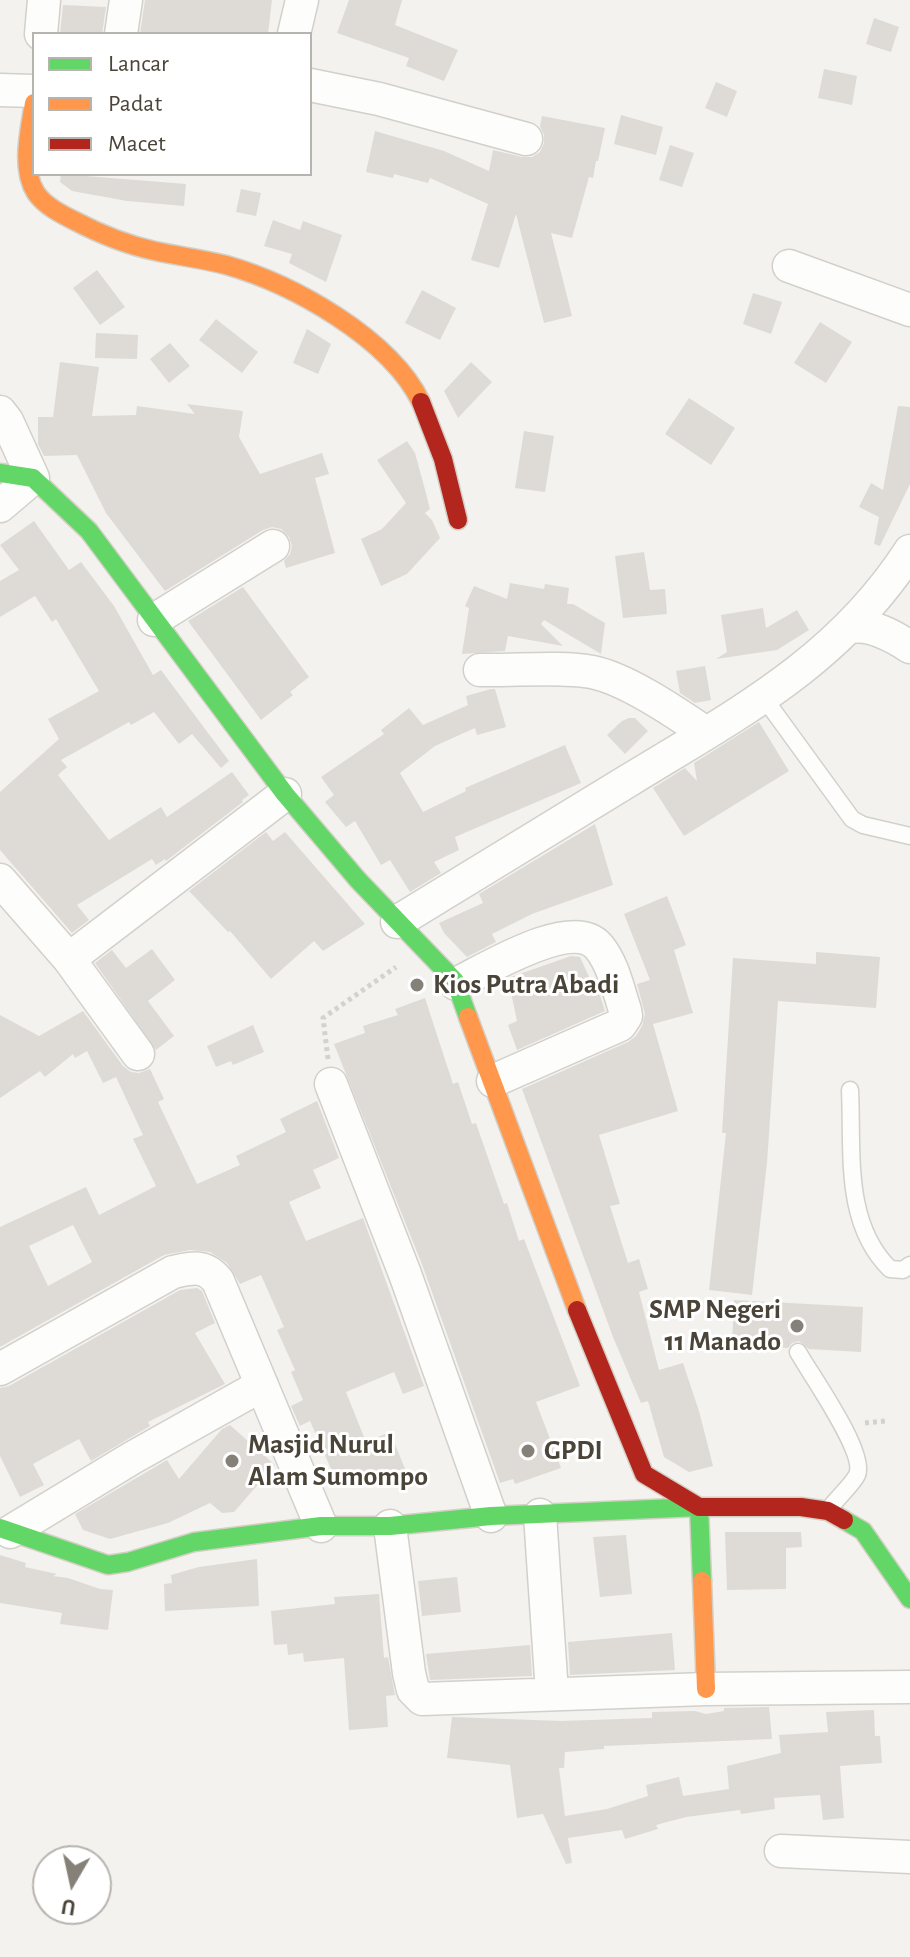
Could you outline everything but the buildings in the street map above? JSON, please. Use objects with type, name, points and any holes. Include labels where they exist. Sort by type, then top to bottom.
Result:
[{"type":"street","points":[[41,32],[44,0]]},
{"type":"street","points":[[121,32],[126,0]]},
{"type":"street","points":[[294,32],[302,0]]},
{"type":"street","points":[[312,85],[379,99],[526,139]]},
{"type":"street","points":[[0,90],[32,91]]},
{"type":"street","points":[[32,120],[27,162],[33,189],[53,209],[98,235],[144,249],[199,258],[268,281],[344,325],[397,365],[418,397],[438,446],[458,520]]},
{"type":"street","points":[[789,266],[910,310]]},
{"type":"street","points":[[0,412],[33,478],[89,531],[285,794],[456,984],[590,1346],[644,1474],[699,1507]]},
{"type":"street","points":[[0,473],[33,478]]},
{"type":"street","points":[[0,506],[33,478]]},
{"type":"street","points":[[154,620],[273,546]]},
{"type":"street","points":[[397,922],[764,698],[852,627],[880,595],[910,551]]},
{"type":"street","points":[[852,627],[863,625],[895,637],[910,647]]},
{"type":"street","points":[[480,670],[576,670],[597,673],[665,707],[706,733]]},
{"type":"street","points":[[69,959],[285,794]]},
{"type":"street","points":[[0,880],[69,959],[138,1054]]},
{"type":"street","points":[[456,984],[551,939],[577,936],[587,938],[598,946],[612,972],[626,1016],[620,1025],[493,1081]]},
{"type":"street","points":[[331,1084],[405,1274],[491,1516]]},
{"type":"street","points":[[0,1369],[173,1272],[205,1268],[218,1281],[321,1526]]},
{"type":"street","points":[[5,1530],[262,1385]]},
{"type":"street","points":[[699,1507],[706,1689]]},
{"type":"street","points":[[5,1530],[108,1565],[194,1542],[321,1526],[390,1526],[491,1516],[699,1507],[801,1507],[828,1511],[863,1531],[910,1599]]},
{"type":"street","points":[[540,1515],[552,1693]]},
{"type":"street","points":[[390,1526],[413,1690],[422,1699],[706,1689],[910,1687]]},
{"type":"street","points":[[781,1851],[910,1857]]},
{"type":"lane","points":[[764,698],[852,819],[863,825],[910,836]]},
{"type":"lane","points":[[850,1090],[855,1199],[865,1236],[890,1269],[903,1270],[910,1265]]},
{"type":"lane","points":[[798,1352],[817,1387],[844,1425],[858,1467],[857,1475],[828,1511]]},
{"type":"path","points":[[331,1084],[323,1018],[423,948]]},
{"type":"traffic: fast","points":[[0,473],[33,478],[89,531],[285,794],[358,880],[455,981],[468,1017]]},
{"type":"traffic: fast","points":[[0,1528],[108,1565],[194,1542],[321,1526],[390,1526],[491,1516],[699,1507],[702,1581]]},
{"type":"traffic: fast","points":[[844,1520],[863,1531],[910,1599]]},
{"type":"traffic: slow","points":[[32,118],[28,172],[36,193],[49,206],[104,235],[155,251],[226,265],[280,285],[309,300],[337,317],[387,356],[421,402]]},
{"type":"traffic: slow","points":[[468,1017],[577,1310]]},
{"type":"traffic: slow","points":[[702,1581],[706,1689]]},
{"type":"traffic: jam","points":[[421,402],[443,459],[458,520]]},
{"type":"traffic: jam","points":[[577,1310],[644,1474],[699,1507],[801,1507],[828,1511],[844,1520]]},
{"type":"place","name":"Kios Putra Abadi","points":[[417,985]]},
{"type":"place","name":"SMP Negeri 11 Manado","points":[[797,1326]]},
{"type":"place","name":"GPDI","points":[[528,1451]]},
{"type":"place","name":"Masjid Nurul Alam Sumompo","points":[[232,1461]]}]
